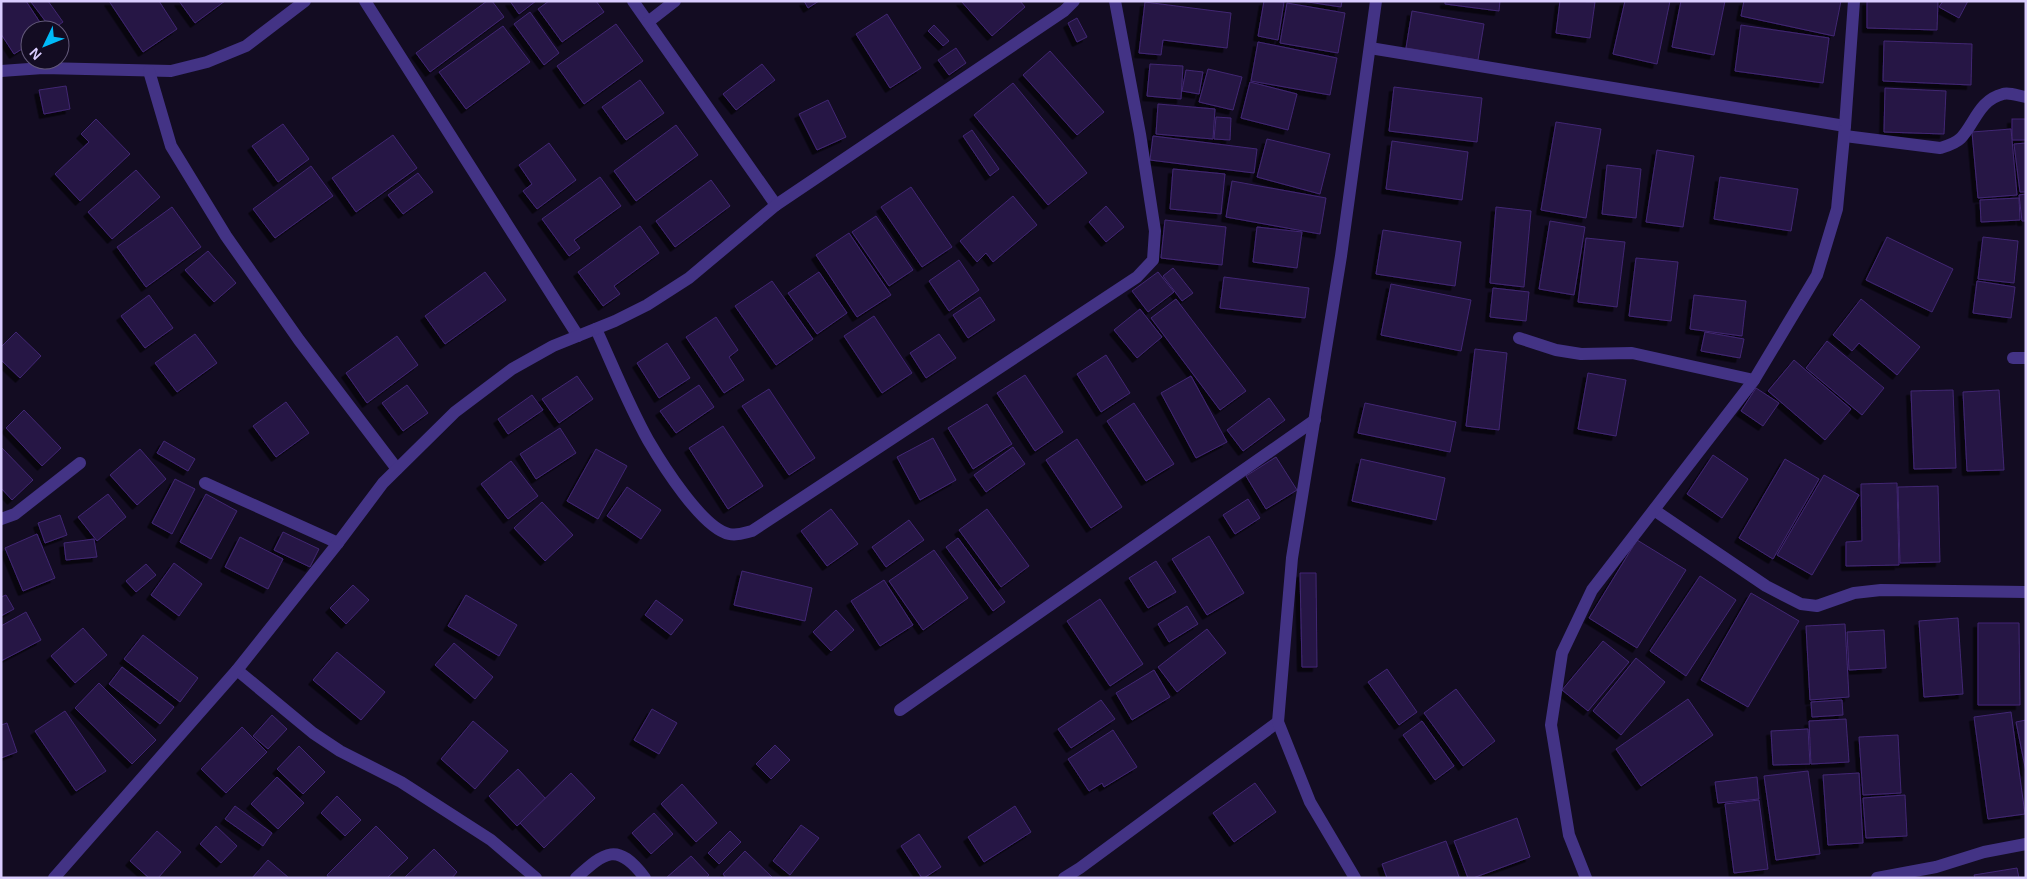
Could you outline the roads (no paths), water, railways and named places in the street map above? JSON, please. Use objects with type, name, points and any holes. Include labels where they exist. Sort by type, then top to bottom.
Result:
[{"type":"street","points":[[1,71],[43,68],[171,71],[207,62],[246,46],[305,1]]},
{"type":"street","points":[[365,1],[578,336]]},
{"type":"street","points":[[633,1],[776,206]]},
{"type":"street","points":[[648,22],[675,1]]},
{"type":"street","points":[[61,875],[237,670],[338,543],[376,491],[455,412],[512,369],[553,346],[647,306],[689,278],[776,206],[1064,11],[1074,1]]},
{"type":"street","points":[[596,329],[648,440],[687,498],[710,523],[728,534],[738,536],[752,531],[1137,277],[1153,260],[1155,232],[1140,134],[1115,1]]},
{"type":"street","points":[[1355,878],[1310,802],[1278,722],[1292,558],[1341,256],[1376,1]]},
{"type":"street","points":[[1586,878],[1569,836],[1551,725],[1562,653],[1592,590],[1754,380],[1817,275],[1837,209],[1845,131],[1854,1]]},
{"type":"street","points":[[1370,48],[1940,148],[1960,139],[1986,102],[2004,94],[2026,97]]},
{"type":"street","points":[[149,71],[171,146],[226,236],[299,340],[397,469]]},
{"type":"street","points":[[1519,338],[1556,350],[1581,354],[1632,353],[1754,380]]},
{"type":"street","points":[[2013,358],[2026,358]]},
{"type":"street","points":[[900,710],[1315,420]]},
{"type":"street","points":[[1,519],[15,514],[80,463]]},
{"type":"street","points":[[205,483],[338,543]]},
{"type":"street","points":[[1654,510],[1766,586],[1801,604],[1817,606],[1854,593],[1881,590],[2026,592]]},
{"type":"street","points":[[237,670],[313,733],[340,751],[401,782],[491,840],[536,878]]},
{"type":"street","points":[[1064,878],[1083,873],[1278,722]]},
{"type":"street","points":[[1877,878],[1936,867],[1984,852],[2026,844]]},
{"type":"street","points":[[576,878],[601,856],[614,854],[624,856],[644,878]]}]
